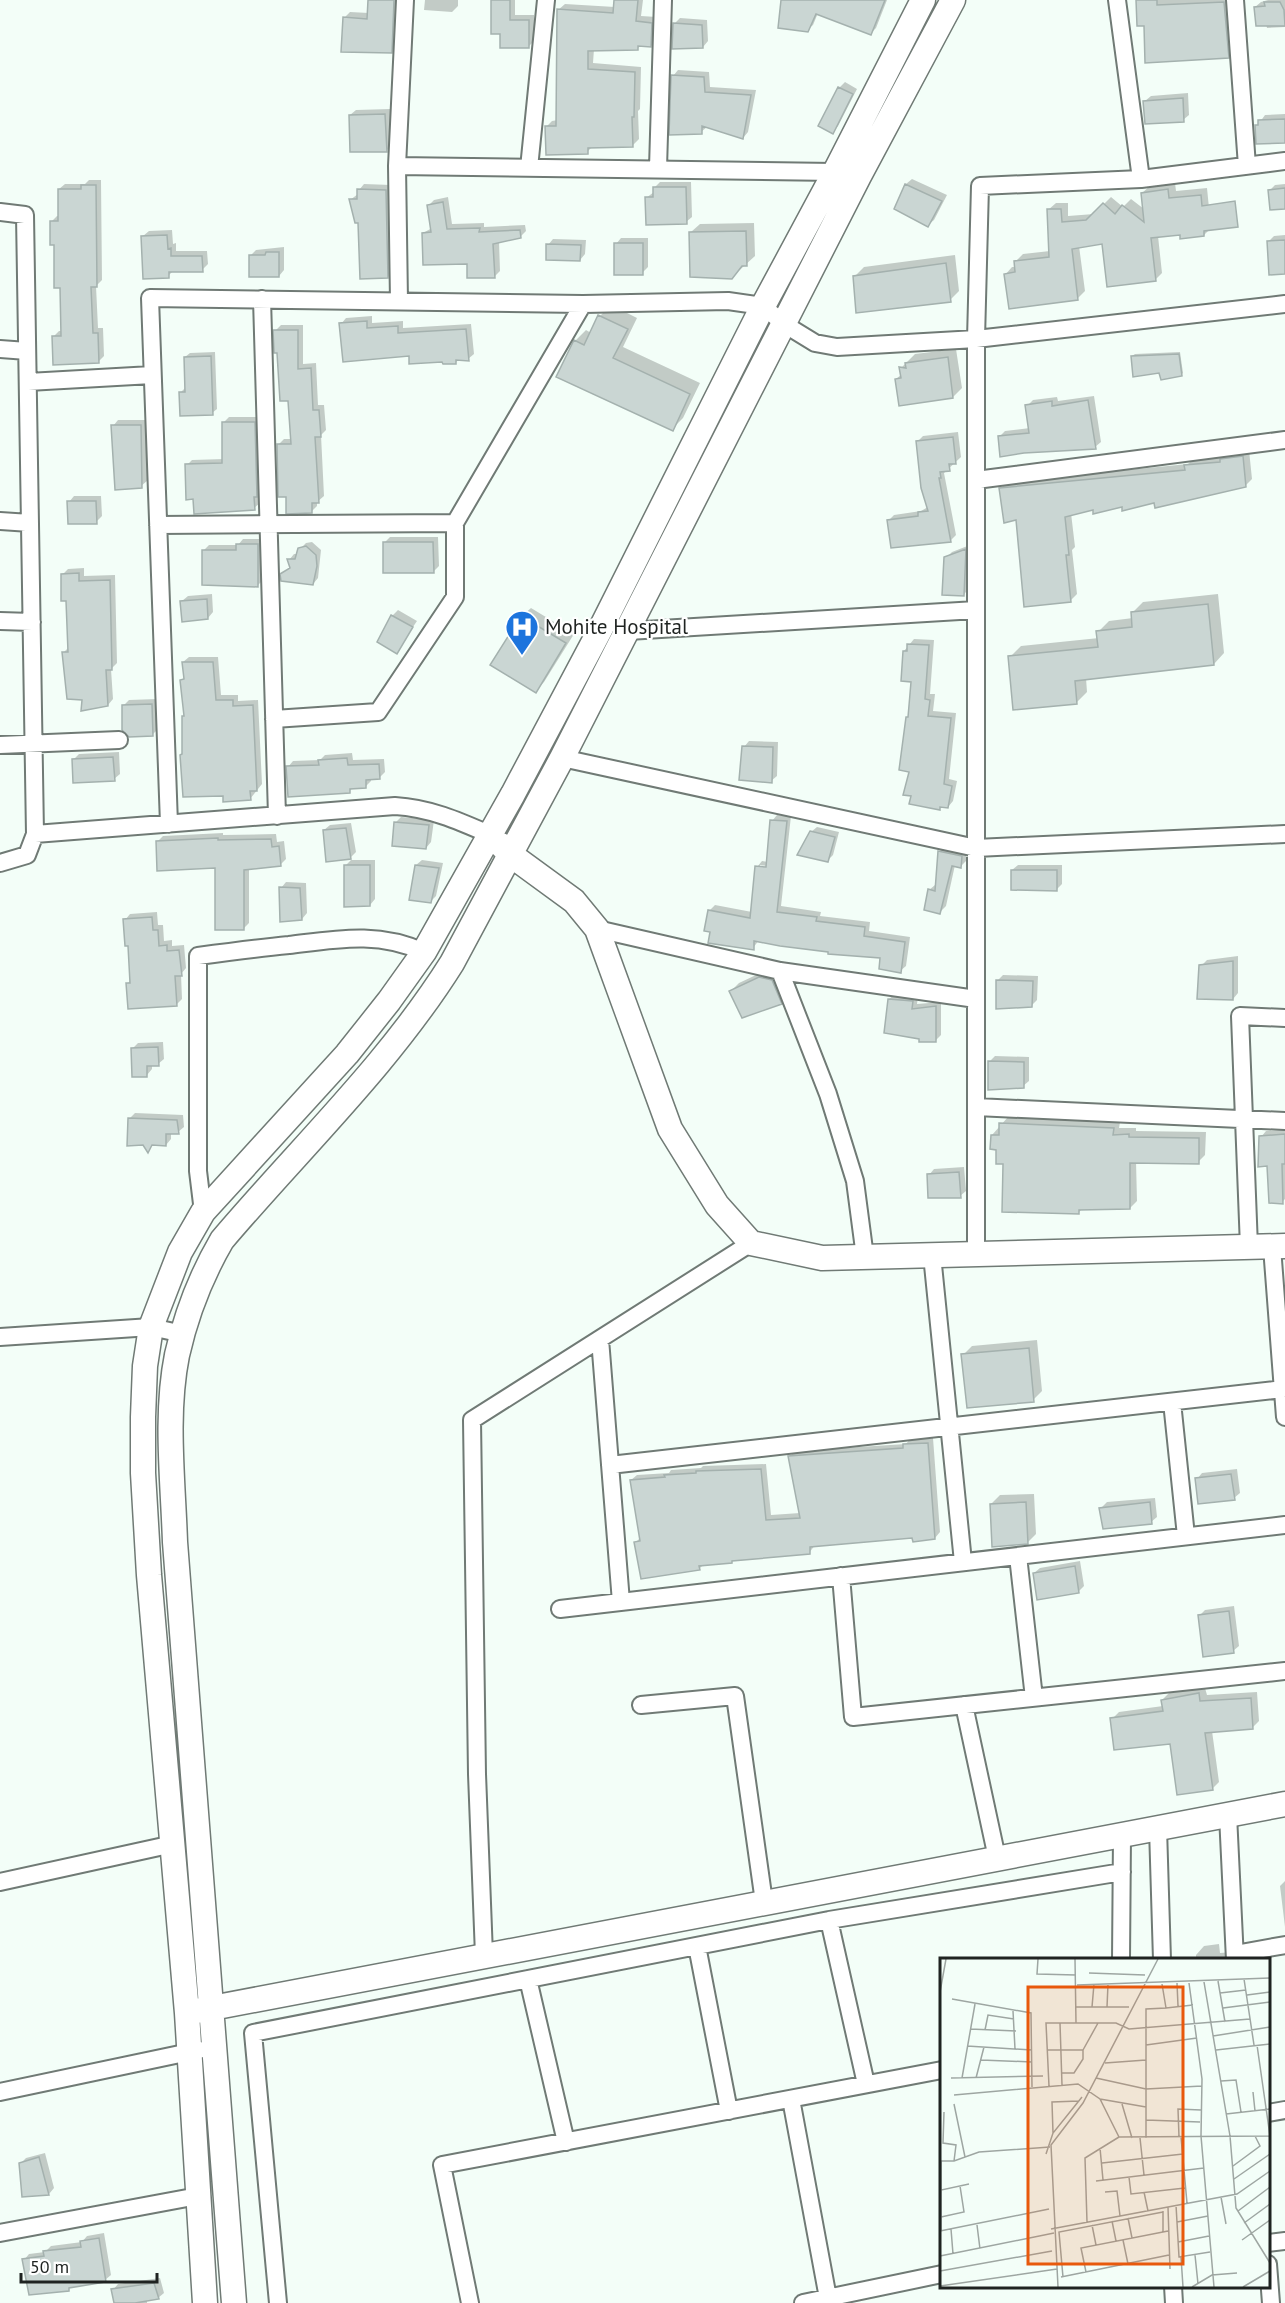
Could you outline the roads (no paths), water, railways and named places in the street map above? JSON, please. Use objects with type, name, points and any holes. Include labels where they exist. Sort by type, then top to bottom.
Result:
[{"type":"main road","points":[[234,2303],[213,2048],[199,2011],[172,1844],[149,1575],[143,1473],[145,1376],[151,1327],[180,1252],[203,1212],[347,1054],[424,952],[491,835],[605,620],[763,306],[836,172],[923,0]]},
{"type":"main road","points":[[205,2303],[190,2051],[199,2011],[175,1542],[173,1400],[177,1356],[187,1317],[209,1263],[222,1240],[390,1050],[434,993],[477,920],[952,0]]},
{"type":"main road","points":[[491,835],[511,855],[574,901],[597,929],[670,1129],[717,1205],[751,1243],[822,1258],[1269,1247]]},
{"type":"main road","points":[[199,2011],[1285,1804]]},
{"type":"street","points":[[399,301],[397,166],[405,0]]},
{"type":"street","points":[[529,168],[546,0]]},
{"type":"street","points":[[658,168],[663,0]]},
{"type":"street","points":[[1117,0],[1141,179]]},
{"type":"street","points":[[1235,0],[1247,166]]},
{"type":"street","points":[[976,1254],[976,339],[980,186],[1141,179],[1285,161]]},
{"type":"street","points":[[397,166],[836,172]]},
{"type":"street","points":[[0,212],[25,215],[35,834],[27,855],[0,863]]},
{"type":"street","points":[[169,824],[150,298],[583,304],[728,301],[763,306],[784,324],[815,344],[837,347],[976,339],[1285,304]]},
{"type":"street","points":[[262,299],[277,816]]},
{"type":"street","points":[[274,719],[378,712],[455,597],[455,523],[583,304]]},
{"type":"street","points":[[0,349],[27,351]]},
{"type":"street","points":[[28,382],[152,375]]},
{"type":"street","points":[[976,480],[1285,440]]},
{"type":"street","points":[[0,521],[30,523]]},
{"type":"street","points":[[158,525],[455,523]]},
{"type":"street","points":[[628,631],[976,610]]},
{"type":"street","points":[[0,621],[32,622]]},
{"type":"street","points":[[0,745],[119,741]]},
{"type":"street","points":[[562,758],[976,848],[1285,834]]},
{"type":"street","points":[[35,834],[395,806],[416,807],[439,813],[491,835]]},
{"type":"street","points":[[597,929],[780,971],[976,999]]},
{"type":"street","points":[[203,1212],[198,1171],[198,956],[351,938],[382,939],[405,944],[424,952]]},
{"type":"street","points":[[780,971],[828,1094],[855,1181],[865,1257]]},
{"type":"street","points":[[1285,1018],[1240,1016],[1244,1120],[1269,1247],[1285,1417]]},
{"type":"street","points":[[976,1107],[1285,1121]]},
{"type":"street","points":[[484,1955],[477,1774],[472,1420],[751,1243]]},
{"type":"street","points":[[932,1256],[963,1562]]},
{"type":"street","points":[[0,1337],[151,1327],[183,1334]]},
{"type":"street","points":[[600,1339],[621,1602]]},
{"type":"street","points":[[610,1465],[1283,1389]]},
{"type":"street","points":[[1172,1402],[1186,1536]]},
{"type":"street","points":[[560,1609],[1285,1525]]},
{"type":"street","points":[[1018,1556],[1034,1698]]},
{"type":"street","points":[[841,1576],[853,1717],[1285,1671]]},
{"type":"street","points":[[641,1705],[735,1696],[765,1902]]},
{"type":"street","points":[[964,1705],[996,1858]]},
{"type":"street","points":[[1228,1815],[1235,1957],[1285,1945]]},
{"type":"street","points":[[1158,1828],[1162,1958]]},
{"type":"street","points":[[1121,1958],[1122,1835]]},
{"type":"street","points":[[0,1882],[172,1844]]},
{"type":"street","points":[[278,2303],[253,2034],[829,1920],[1122,1872]]},
{"type":"street","points":[[829,1920],[866,2084]]},
{"type":"street","points":[[697,1946],[729,2110]]},
{"type":"street","points":[[528,1979],[566,2142]]},
{"type":"street","points":[[0,2092],[213,2048]]},
{"type":"street","points":[[470,2303],[442,2165],[940,2070]]},
{"type":"street","points":[[791,2099],[828,2298]]},
{"type":"street","points":[[1270,2113],[1285,2110]]},
{"type":"street","points":[[0,2233],[198,2196]]},
{"type":"street","points":[[1270,2243],[1285,2241]]},
{"type":"street","points":[[803,2303],[940,2274]]},
{"type":"street","points":[[1270,2284],[1271,2303]]},
{"type":"street","points":[[1173,2288],[1174,2303]]},
{"type":"place","name":"Mohite Hospital","points":[[522,656]]}]
